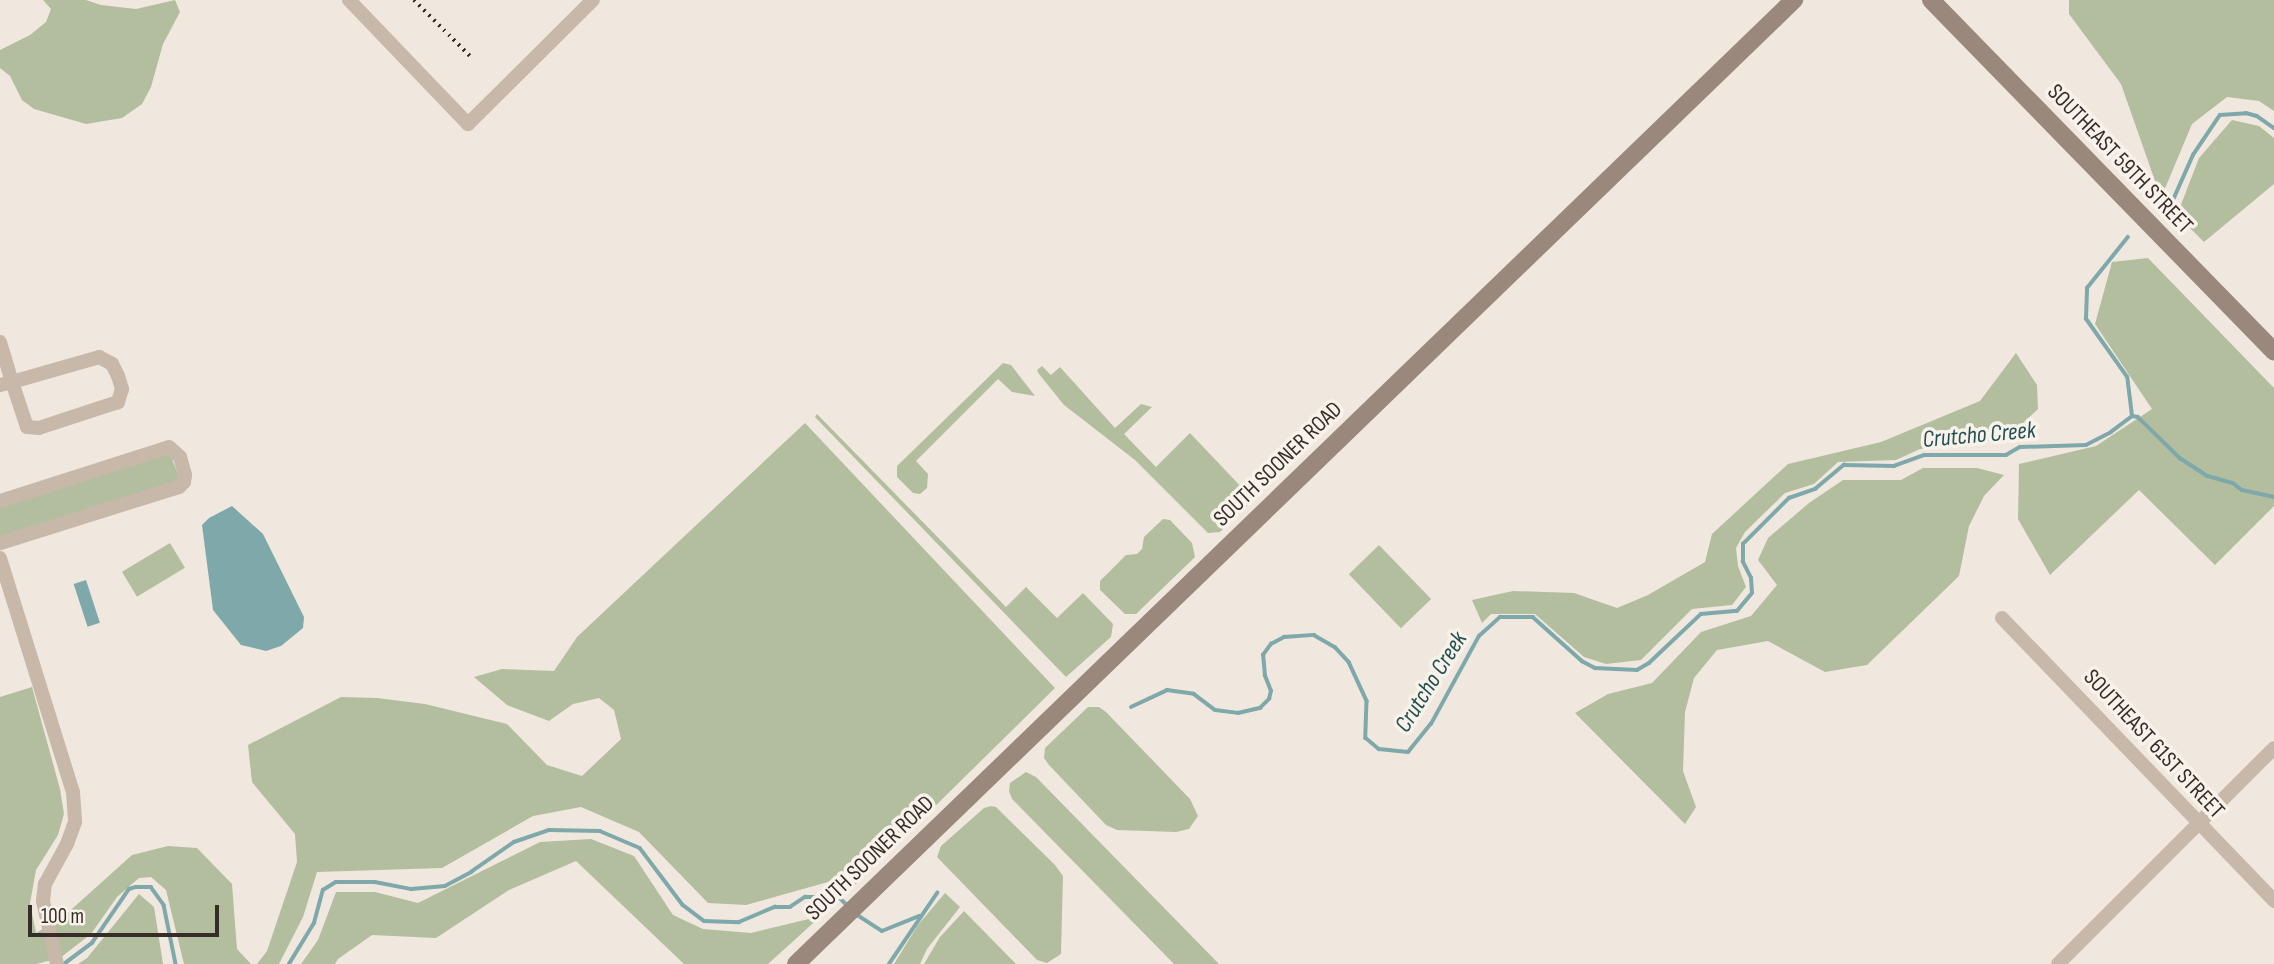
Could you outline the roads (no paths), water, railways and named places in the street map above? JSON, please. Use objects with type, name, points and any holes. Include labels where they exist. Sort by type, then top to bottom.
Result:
[{"type":"main road","name":"SOUTH SOONER ROAD","points":[[796,964],[1794,0]]},
{"type":"main road","name":"SOUTHEAST 59TH STREET","points":[[1931,0],[2274,352]]},
{"type":"street","points":[[349,0],[468,124],[593,0]]},
{"type":"street","points":[[0,342],[6,384],[24,422],[32,429],[118,402],[121,397],[112,364],[99,357],[6,384]]},
{"type":"street","points":[[0,500],[170,447],[180,457],[185,475],[184,482],[179,487],[0,543]]},
{"type":"street","points":[[0,558],[73,792],[75,822],[67,844],[45,884],[43,901],[57,964]]},
{"type":"street","name":"SOUTHEAST 61ST STREET","points":[[2002,618],[2274,901]]},
{"type":"street","points":[[2058,964],[2274,748]]},
{"type":"water","points":[[232,506],[263,534],[304,617],[303,628],[281,646],[266,651],[241,645],[213,610],[202,525],[209,518]]},
{"type":"water","points":[[86,580],[100,623],[88,627],[74,584]]},
{"type":"waterway","name":"Crutcho Creek","points":[[2169,209],[2193,155],[2220,115],[2246,113],[2257,116],[2274,128]]},
{"type":"waterway","name":"Crutcho Creek","points":[[1131,707],[1167,690],[1194,694],[1215,710],[1238,713],[1260,708],[1269,699],[1271,691],[1265,676],[1263,655],[1271,644],[1284,637],[1314,635],[1335,647],[1349,662],[1367,701],[1366,738],[1379,749],[1408,752],[1431,724],[1479,636],[1500,617],[1533,617],[1582,661],[1595,668],[1637,670],[1649,663],[1701,614],[1737,611],[1752,593],[1751,578],[1743,562],[1743,544],[1789,498],[1815,489],[1844,465],[1894,466],[1924,455],[2006,455],[2020,447],[2086,445],[2111,432],[2132,416],[2127,377],[2086,319],[2087,288],[2128,237]]},
{"type":"waterway","points":[[2132,416],[2138,417],[2180,458],[2208,476],[2233,483],[2242,490],[2274,497]]},
{"type":"waterway","name":"Crutcho Creek","points":[[289,964],[314,923],[323,890],[336,882],[375,882],[411,889],[445,886],[471,872],[514,842],[549,830],[600,831],[640,848],[683,905],[704,921],[739,922],[775,907],[790,907],[805,897],[839,897],[848,906]]},
{"type":"waterway","name":"Crutcho Creek","points":[[64,964],[92,943],[129,889],[136,887],[151,887],[164,905],[176,964]]},
{"type":"waterway","points":[[889,964],[937,893]]},
{"type":"waterway","name":"Crutcho Creek","points":[[856,914],[882,931],[919,916]]},
{"type":"railway","points":[[414,0],[470,56]]}]
